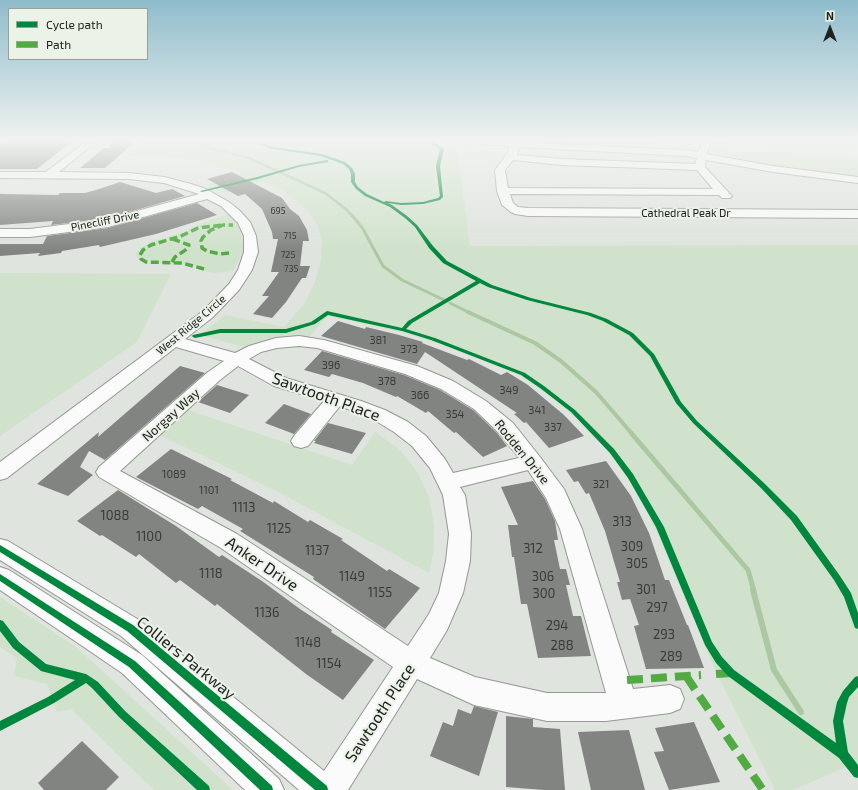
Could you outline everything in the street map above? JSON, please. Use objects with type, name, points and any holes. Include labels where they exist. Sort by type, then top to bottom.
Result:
[{"type":"street","name":"West Ridge Circle","points":[[1,182],[29,178]]},
{"type":"street","points":[[16,186],[77,185],[91,183],[101,178]]},
{"type":"street","name":"West Ridge Circle","points":[[0,473],[208,314],[234,287],[245,270],[251,252],[250,236],[244,222],[225,204],[196,188],[164,180],[145,178]]},
{"type":"street","points":[[501,178],[503,191],[722,192]]},
{"type":"street","points":[[710,178],[740,214]]},
{"type":"street","points":[[842,178],[858,180]]},
{"type":"street","name":"Cathedral Peak Dr","points":[[503,191],[508,205],[515,210],[528,212],[858,214]]},
{"type":"street","name":"Pinecliff Drive","points":[[0,233],[30,233],[70,229],[137,216],[208,195]]},
{"type":"street","name":"Sawtooth Place","points":[[174,341],[237,359],[280,382],[355,405],[378,414],[401,427],[419,441],[438,464],[454,495],[460,534],[458,561],[451,593],[438,622],[330,790]]},
{"type":"street","name":"Rodden Drive","points":[[237,359],[255,349],[276,343],[299,341],[318,343],[338,348],[411,370],[447,385],[480,405],[506,428],[556,494],[571,529],[624,704]]},
{"type":"street","name":"Norgay Way","points":[[106,472],[214,376],[237,359]]},
{"type":"street","points":[[301,441],[336,399]]},
{"type":"street","points":[[447,482],[533,462]]},
{"type":"street","name":"Anker Drive","points":[[106,472],[229,541],[412,664],[474,691],[547,707],[606,707],[670,699]]},
{"type":"street","name":"Colliers Parkway","points":[[0,548],[130,628],[323,790]]},
{"type":"street","points":[[0,577],[132,664],[268,790]]},
{"type":"green space","points":[[226,178],[461,178],[470,246],[858,245],[858,762],[793,790],[775,790],[715,670],[637,489],[602,445],[558,401],[516,373],[449,347],[401,332],[328,316],[309,337],[280,338],[260,342],[248,348],[204,336],[202,333],[225,315],[284,327],[304,304],[315,282],[321,261],[322,243],[318,226],[309,212],[282,190],[263,181],[224,193],[207,185]]},
{"type":"green space","points":[[229,214],[237,224],[244,241],[242,253],[233,271],[216,273],[205,271],[191,265],[163,264],[138,258],[136,253],[150,242],[178,234],[202,223]]},
{"type":"green space","points":[[0,273],[171,274],[137,342],[0,436]]},
{"type":"green space","points":[[185,409],[352,465],[375,432],[400,450],[418,473],[429,497],[434,525],[434,549],[429,573],[280,493],[158,434]]},
{"type":"green space","points":[[0,597],[76,647],[233,790],[154,790],[71,709],[57,712],[47,684],[14,676],[17,658],[0,647]]},
{"type":"building","points":[[243,178],[282,198],[290,209],[299,216],[307,230],[309,241],[303,241],[300,266],[310,266],[306,278],[302,278],[286,302],[272,318],[253,314],[269,296],[262,296],[279,272],[271,272],[278,239],[273,239],[272,232],[262,209],[245,194],[238,196],[207,179]]},
{"type":"building","points":[[120,182],[156,193],[172,189],[185,196],[108,218],[51,225],[53,221],[0,225],[0,194],[58,195],[60,193],[85,193]]},
{"type":"building","points":[[197,203],[217,215],[156,234],[100,247],[99,245],[38,256],[40,253],[0,256],[0,244],[43,244],[47,236],[108,228]]},
{"type":"building","points":[[338,321],[365,329],[366,327],[423,342],[422,343],[467,360],[469,359],[501,375],[507,372],[528,385],[564,415],[584,436],[549,448],[526,422],[524,423],[514,414],[517,413],[425,352],[417,364],[321,336]]},
{"type":"building","points":[[322,351],[404,375],[440,390],[473,410],[498,434],[507,446],[483,457],[456,432],[454,433],[428,411],[426,413],[397,396],[396,397],[363,383],[332,374],[329,377],[304,370]]},
{"type":"building","points":[[180,366],[205,373],[105,460],[89,451],[80,467],[93,475],[68,496],[37,484],[99,432],[98,437]]},
{"type":"building","points":[[217,385],[249,395],[230,413],[198,402]]},
{"type":"building","points":[[284,404],[311,414],[294,434],[265,423]]},
{"type":"building","points":[[328,423],[366,433],[352,454],[314,443]]},
{"type":"building","points":[[171,449],[232,479],[230,480],[273,503],[274,501],[308,522],[310,520],[343,539],[341,540],[387,571],[389,569],[420,588],[385,629],[313,579],[314,577],[240,531],[243,529],[202,506],[198,509],[136,477]]},
{"type":"building","points":[[606,461],[631,496],[649,533],[665,580],[669,580],[704,668],[646,669],[634,626],[639,625],[630,599],[622,600],[617,582],[620,582],[605,531],[589,493],[586,494],[578,481],[574,482],[566,470]]},
{"type":"building","points":[[533,481],[545,499],[555,521],[558,540],[554,540],[560,569],[566,569],[570,585],[566,585],[573,616],[581,616],[591,656],[538,658],[527,604],[521,604],[514,557],[512,557],[508,525],[518,525],[501,487]]},
{"type":"building","points":[[118,490],[176,526],[219,557],[222,555],[262,581],[332,630],[331,632],[374,660],[343,700],[306,674],[217,604],[215,606],[180,580],[176,583],[139,554],[136,557],[77,521]]},
{"type":"building","points":[[474,706],[498,712],[479,776],[430,756],[443,722],[453,726],[458,709],[471,714]]},
{"type":"building","points":[[506,716],[533,719],[533,727],[560,729],[565,790],[506,787]]},
{"type":"building","points":[[694,722],[720,782],[669,790],[654,752],[664,751],[655,728]]},
{"type":"building","points":[[629,730],[645,790],[591,790],[578,732]]},
{"type":"building","points":[[82,741],[119,777],[106,790],[44,790],[38,783]]},
{"type":"waterway","points":[[292,178],[325,193],[347,210],[352,216]]},
{"type":"waterway","points":[[352,215],[363,229],[383,266],[402,280],[444,300]]},
{"type":"waterway","points":[[450,303],[468,312]]},
{"type":"waterway","points":[[468,312],[535,343],[561,361],[596,392],[633,435]]},
{"type":"waterway","points":[[632,434],[748,570],[754,591]]},
{"type":"waterway","points":[[753,590],[774,670],[801,712]]},
{"type":"marked path","points":[[229,253],[220,254],[207,251],[202,248],[201,241],[203,237],[211,230],[223,225],[233,225]]},
{"type":"marked path","points":[[204,269],[182,263],[146,262],[141,259],[140,255],[143,250],[151,245],[181,236],[198,228],[223,225]]},
{"type":"marked path","points":[[172,262],[175,257],[187,249],[189,245],[173,239]]},
{"type":"marked path","points":[[716,674],[731,673]]},
{"type":"marked path","points":[[627,680],[701,675]]},
{"type":"marked path","points":[[686,676],[763,790]]},
{"type":"cycle path","points":[[202,191],[258,178]]},
{"type":"cycle path","points":[[353,178],[353,182],[357,188],[366,195],[391,206],[406,217],[416,226],[431,247],[445,262],[468,275],[490,286],[529,299],[589,314],[605,320],[631,334],[652,355],[679,403],[695,422],[763,486],[794,518],[837,578],[848,596],[858,625]]},
{"type":"cycle path","points":[[386,202],[401,204],[423,203],[439,199],[442,196],[440,178]]},
{"type":"cycle path","points":[[403,330],[410,322],[480,281]]},
{"type":"cycle path","points":[[195,336],[220,331],[286,331],[313,323],[327,313],[403,330],[433,339],[523,374],[573,411],[612,451],[631,476],[660,527],[709,645],[719,660],[731,673],[843,754],[858,773]]},
{"type":"cycle path","points":[[0,548],[130,628],[323,790]]},
{"type":"cycle path","points":[[0,577],[132,664],[268,790]]},
{"type":"cycle path","points":[[0,624],[16,645],[44,668],[86,678],[95,685],[122,714],[205,790]]},
{"type":"cycle path","points":[[0,726],[51,700],[86,678]]},
{"type":"cycle path","points":[[843,754],[838,721],[842,702],[846,694],[858,680]]}]
